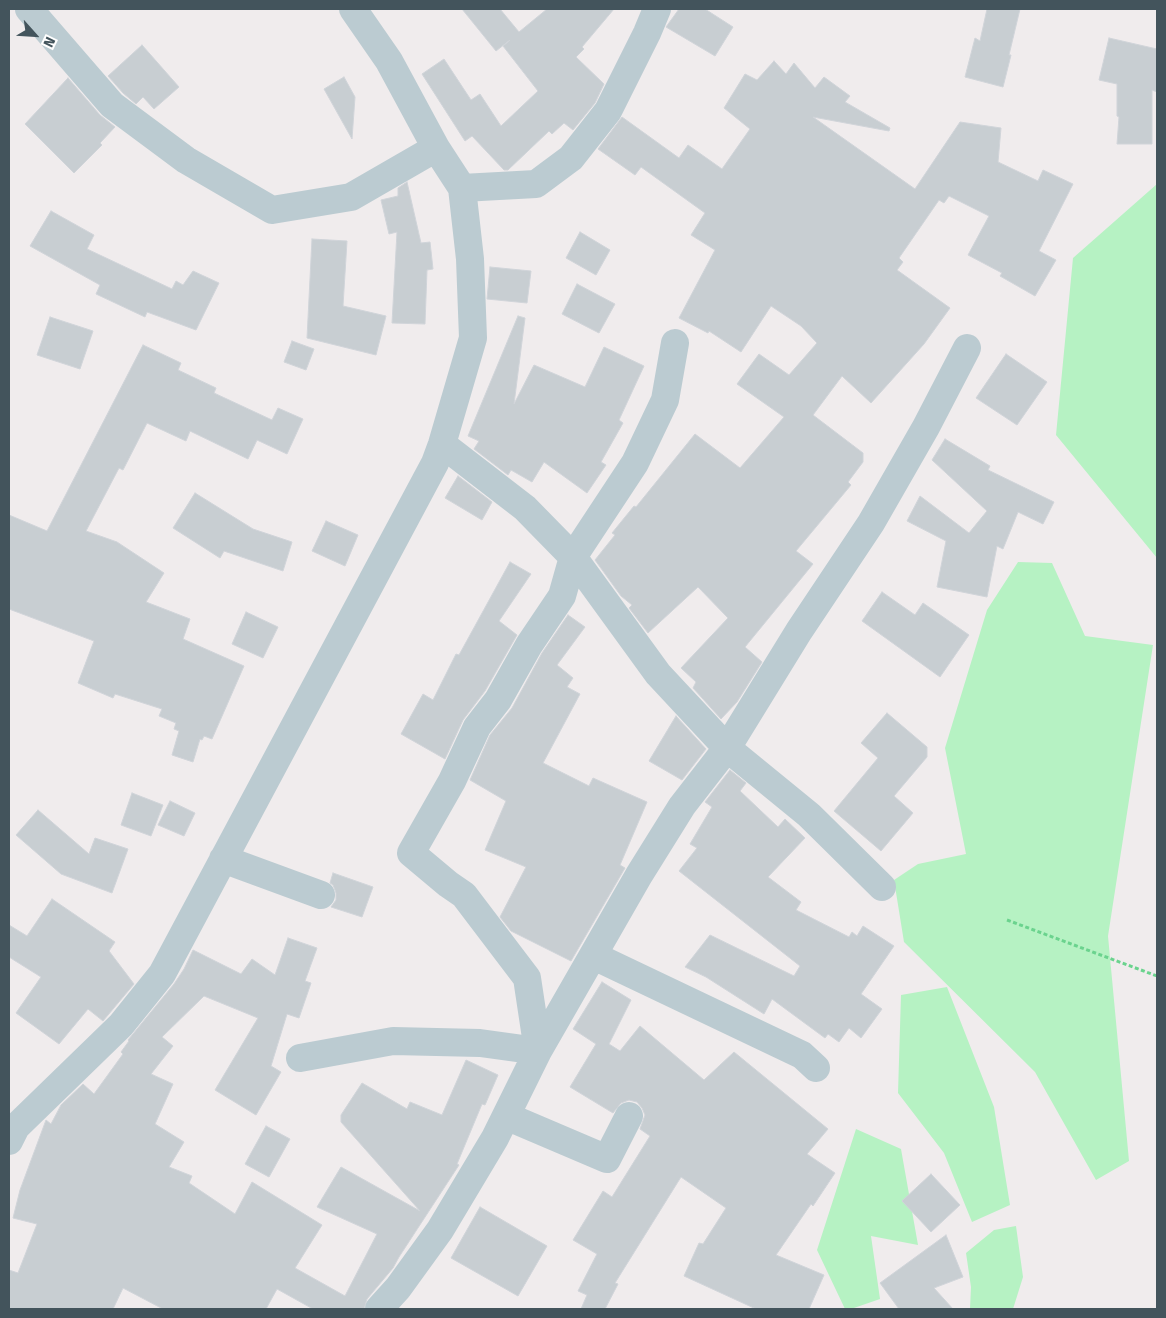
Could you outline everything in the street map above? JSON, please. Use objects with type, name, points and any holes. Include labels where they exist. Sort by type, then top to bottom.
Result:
[{"type":"street","points":[[29,9],[112,105],[186,160],[272,210],[351,197],[436,148]]},
{"type":"street","points":[[9,1141],[16,1127],[121,1025],[162,974],[430,472],[442,444],[473,338],[470,259],[462,188],[436,148],[389,61],[353,9]]},
{"type":"street","points":[[462,188],[536,184],[571,158],[608,111],[657,9]]},
{"type":"street","points":[[538,1051],[526,978],[464,895],[411,853],[452,781],[477,728],[498,700],[529,646],[562,596],[573,557],[635,463],[666,400],[674,344]]},
{"type":"street","points":[[379,1309],[398,1288],[440,1230],[495,1138],[538,1051],[639,875],[677,814],[727,748],[798,631],[871,523],[926,426],[967,348]]},
{"type":"street","points":[[442,444],[525,508],[573,557],[658,674],[727,748],[809,815],[882,887]]},
{"type":"street","points":[[224,859],[321,895]]},
{"type":"street","points":[[594,956],[802,1055],[816,1068]]},
{"type":"street","points":[[300,1058],[394,1041],[480,1043],[538,1051]]},
{"type":"street","points":[[506,1116],[606,1159],[629,1116]]},
{"type":"path","points":[[1007,920],[1157,976]]},
{"type":"green space","points":[[1157,184],[1157,558],[1056,435],[1073,258]]},
{"type":"green space","points":[[1018,562],[1052,563],[1085,636],[1153,645],[1108,936],[1129,1161],[1096,1180],[1035,1072],[904,942],[894,880],[918,864],[966,854],[945,748],[987,610]]},
{"type":"green space","points":[[947,987],[994,1107],[1010,1205],[972,1222],[944,1153],[898,1093],[901,995]]},
{"type":"green space","points":[[856,1129],[901,1149],[918,1245],[871,1236],[880,1299],[851,1309],[845,1309],[817,1250]]},
{"type":"green space","points":[[1016,1226],[1023,1277],[1013,1309],[970,1309],[971,1287],[966,1253],[994,1230]]},
{"type":"building","points":[[462,9],[500,9],[519,32],[547,9],[614,9],[582,47],[584,49],[576,57],[604,84],[595,103],[573,130],[564,123],[552,134],[549,131],[508,170],[504,170],[472,136],[465,141],[422,74],[444,59],[471,100],[480,94],[501,126],[538,91],[503,46],[510,40],[496,51]]},
{"type":"building","points":[[679,9],[705,9],[733,27],[715,56],[666,27]]},
{"type":"building","points":[[987,9],[1020,9],[1003,87],[965,77],[975,38],[980,41]]},
{"type":"building","points":[[1109,38],[1157,49],[1157,92],[1152,90],[1152,144],[1117,144],[1119,117],[1117,116],[1117,84],[1099,80]]},
{"type":"building","points":[[142,45],[179,87],[154,109],[143,97],[136,104],[108,76]]},
{"type":"building","points":[[774,61],[786,74],[794,63],[815,88],[824,77],[850,96],[845,102],[890,128],[889,131],[813,117],[915,189],[960,122],[1001,128],[998,162],[1038,181],[1043,170],[1073,184],[1039,251],[1056,260],[1035,296],[1000,276],[1002,273],[968,255],[989,216],[949,196],[944,203],[939,200],[899,258],[903,262],[897,270],[950,308],[924,344],[871,403],[842,376],[813,415],[863,453],[863,462],[848,482],[851,485],[796,551],[813,564],[745,647],[762,662],[737,702],[721,719],[693,688],[696,682],[681,668],[728,618],[698,587],[648,633],[629,608],[632,605],[621,596],[595,560],[615,535],[612,533],[634,506],[636,507],[695,434],[740,468],[784,417],[737,384],[759,354],[789,375],[817,343],[801,326],[771,306],[741,352],[709,331],[708,333],[679,318],[715,250],[691,235],[705,213],[641,167],[635,175],[598,149],[622,117],[679,158],[688,145],[722,169],[750,129],[724,108],[745,74],[757,80]]},
{"type":"building","points":[[344,77],[355,97],[352,139],[324,89]]},
{"type":"building","points":[[68,78],[100,115],[115,127],[100,143],[102,145],[74,173],[25,124]]},
{"type":"building","points":[[407,182],[421,243],[430,242],[433,269],[427,270],[425,324],[392,323],[397,232],[389,234],[381,200],[398,196],[398,188]]},
{"type":"building","points":[[51,211],[94,235],[87,249],[172,289],[176,281],[183,285],[193,271],[219,283],[196,330],[147,312],[145,317],[96,294],[100,285],[30,246]]},
{"type":"building","points":[[580,232],[610,250],[596,275],[566,258]]},
{"type":"building","points":[[312,239],[347,241],[343,306],[386,316],[376,355],[307,338]]},
{"type":"building","points":[[490,267],[531,271],[527,303],[487,299]]},
{"type":"building","points":[[577,284],[615,304],[599,333],[562,314]]},
{"type":"building","points":[[518,316],[525,318],[514,404],[534,365],[585,387],[604,347],[644,366],[619,420],[623,423],[601,462],[606,465],[587,493],[544,462],[532,482],[511,470],[508,475],[474,449],[479,441],[468,436]]},
{"type":"building","points":[[50,317],[93,331],[80,369],[37,355]]},
{"type":"building","points":[[292,341],[314,349],[306,370],[284,362]]},
{"type":"building","points":[[143,345],[181,363],[178,370],[216,388],[214,393],[272,420],[278,408],[303,419],[287,454],[257,440],[248,459],[190,431],[186,441],[147,423],[123,470],[119,468],[86,531],[117,542],[164,573],[146,602],[190,619],[183,639],[244,666],[212,739],[204,736],[202,740],[200,739],[193,762],[172,755],[179,731],[174,729],[176,723],[159,716],[162,709],[115,694],[113,698],[78,683],[94,641],[9,609],[9,515],[47,531]]},
{"type":"building","points":[[1006,354],[1047,382],[1017,425],[976,398]]},
{"type":"building","points":[[945,439],[990,466],[988,470],[1054,502],[1043,524],[1018,512],[1003,549],[997,546],[987,597],[937,587],[946,541],[907,521],[920,496],[969,533],[987,511],[932,460]]},
{"type":"building","points":[[458,476],[492,502],[482,520],[445,498]]},
{"type":"building","points":[[195,493],[253,529],[292,542],[283,571],[224,551],[220,558],[173,528]]},
{"type":"building","points":[[326,521],[358,535],[345,566],[312,551]]},
{"type":"building","points":[[510,562],[531,574],[499,621],[517,635],[485,691],[463,720],[445,759],[401,734],[423,694],[433,700],[456,654],[459,655]]},
{"type":"building","points":[[882,592],[915,615],[923,603],[969,635],[940,677],[862,621]]},
{"type":"building","points":[[246,612],[278,627],[263,658],[232,644]]},
{"type":"building","points":[[568,615],[585,627],[557,665],[573,678],[567,687],[580,694],[543,763],[589,786],[593,778],[647,802],[620,865],[625,868],[571,961],[511,931],[500,917],[526,867],[485,850],[506,801],[470,780],[490,735],[512,708],[542,653]]},
{"type":"building","points":[[887,713],[927,747],[927,757],[894,796],[913,813],[881,851],[834,811],[878,758],[861,743]]},
{"type":"building","points":[[676,716],[706,749],[682,780],[649,761]]},
{"type":"building","points":[[730,770],[746,783],[740,791],[778,827],[785,819],[805,838],[768,877],[801,902],[796,910],[849,937],[852,932],[857,936],[863,926],[894,946],[861,994],[882,1009],[861,1038],[849,1028],[839,1042],[828,1034],[825,1038],[772,999],[764,1014],[706,977],[685,967],[710,935],[794,976],[800,966],[679,871],[697,848],[690,844],[712,807],[705,802]]},
{"type":"building","points":[[132,793],[163,805],[151,836],[121,825]]},
{"type":"building","points":[[170,801],[195,813],[184,836],[158,825]]},
{"type":"building","points":[[38,810],[89,854],[95,838],[128,849],[112,893],[61,874],[16,835]]},
{"type":"building","points":[[333,873],[373,887],[362,917],[331,907],[336,900],[336,893],[333,885],[330,883]]},
{"type":"building","points":[[52,899],[115,942],[109,951],[134,984],[103,1021],[88,1009],[59,1044],[16,1013],[41,977],[9,957],[9,925],[27,936]]},
{"type":"building","points":[[288,938],[317,948],[305,981],[311,983],[299,1018],[287,1014],[271,1066],[281,1072],[256,1115],[215,1090],[258,1018],[204,996],[162,1037],[173,1046],[151,1074],[173,1084],[155,1124],[184,1142],[169,1167],[192,1176],[189,1183],[235,1214],[252,1182],[322,1225],[295,1268],[345,1296],[377,1234],[317,1207],[341,1167],[420,1211],[341,1122],[341,1115],[362,1083],[407,1109],[410,1102],[442,1115],[466,1060],[498,1075],[485,1105],[482,1104],[457,1164],[459,1165],[393,1268],[367,1299],[364,1309],[313,1309],[277,1289],[266,1309],[163,1309],[123,1288],[113,1309],[9,1309],[9,1270],[18,1273],[37,1224],[13,1218],[20,1190],[46,1120],[51,1124],[61,1105],[83,1084],[94,1094],[123,1054],[121,1052],[128,1040],[174,984],[193,950],[241,974],[252,959],[275,975]]},
{"type":"building","points":[[602,982],[631,1000],[609,1044],[620,1051],[640,1026],[704,1080],[734,1052],[828,1129],[807,1154],[835,1173],[776,1255],[824,1275],[809,1309],[756,1309],[684,1276],[699,1243],[703,1244],[726,1208],[681,1177],[615,1283],[618,1284],[605,1309],[581,1309],[587,1295],[578,1291],[597,1254],[573,1240],[603,1191],[612,1197],[650,1136],[640,1129],[645,1115],[637,1102],[629,1100],[621,1103],[613,1113],[570,1087],[596,1044],[573,1029]]},
{"type":"building","points":[[266,1126],[290,1139],[269,1177],[245,1164]]},
{"type":"building","points":[[931,1174],[960,1205],[931,1232],[902,1201]]},
{"type":"building","points":[[480,1207],[547,1246],[518,1296],[451,1258]]},
{"type":"building","points":[[946,1235],[963,1277],[934,1288],[953,1309],[899,1309],[880,1283]]}]
